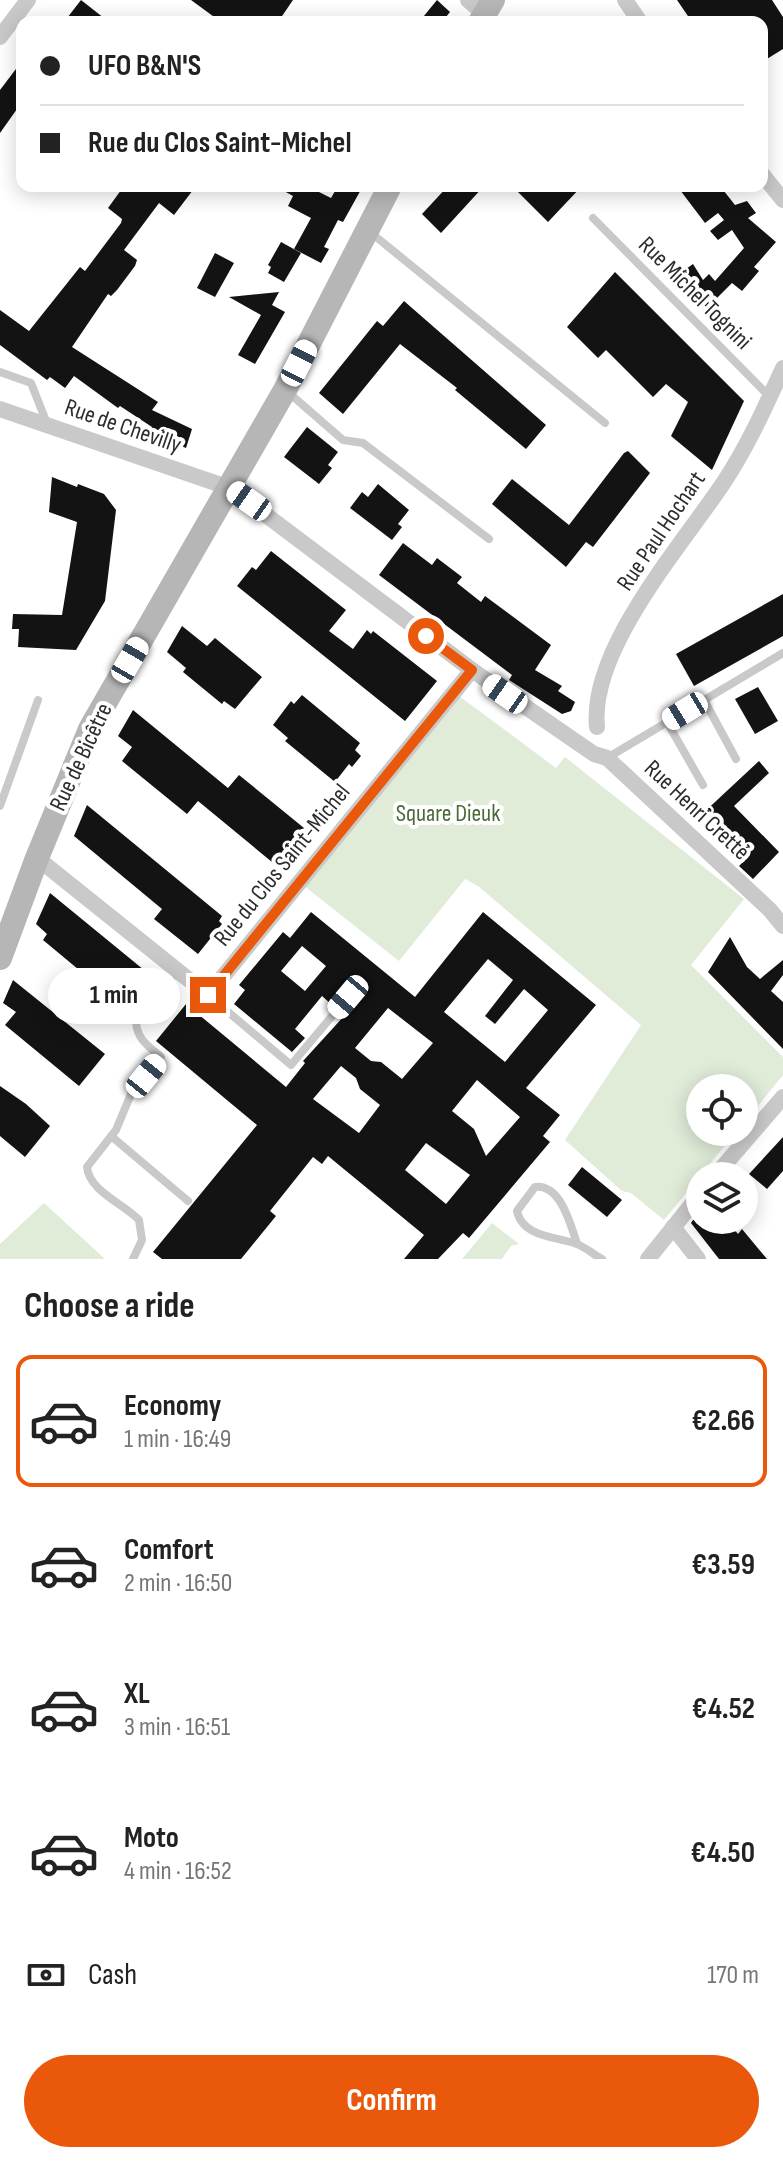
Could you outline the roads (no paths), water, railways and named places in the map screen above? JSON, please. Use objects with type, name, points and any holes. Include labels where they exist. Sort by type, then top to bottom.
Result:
[{"type":"street","points":[[0,37],[28,0]]},
{"type":"street","points":[[768,181],[783,200]]},
{"type":"street","name":"Rue de Bicêtre","points":[[0,958],[90,729],[285,390],[387,192]]},
{"type":"street","name":"Rue Paul Hochart","points":[[597,727],[598,696],[613,650],[649,590],[726,479],[778,384]]},
{"type":"street","name":"Rue de Chevilly","points":[[0,409],[230,488],[472,670]]},
{"type":"street","name":"Rue Henri Cretté","points":[[472,670],[594,754],[607,758],[770,910],[783,926]]},
{"type":"street","name":"Rue du Clos Saint-Michel","points":[[208,995],[472,670]]},
{"type":"street","points":[[37,858],[208,995]]},
{"type":"street","points":[[727,1162],[783,1097]]},
{"type":"street","points":[[648,1259],[686,1211]]},
{"type":"street","points":[[673,1227],[698,1259]]},
{"type":"lane","name":"Rue Michel Tognini","points":[[593,218],[778,384]]},
{"type":"lane","points":[[366,229],[605,423]]},
{"type":"lane","points":[[0,372],[31,383],[48,426]]},
{"type":"lane","points":[[285,390],[343,440],[363,443],[489,539]]},
{"type":"lane","points":[[607,758],[783,653]]},
{"type":"lane","points":[[0,806],[38,700]]},
{"type":"lane","points":[[704,700],[736,759]]},
{"type":"lane","points":[[667,722],[703,785]]},
{"type":"lane","points":[[133,1259],[142,1240],[139,1220],[96,1185],[87,1171],[88,1163],[123,1117],[131,1094],[161,1057],[142,1041],[136,1022],[177,970]]},
{"type":"lane","points":[[208,995],[291,1065],[348,997]]},
{"type":"lane","points":[[111,1136],[188,1201]]},
{"type":"lane","points":[[577,1243],[567,1215],[553,1191],[544,1186],[535,1187],[517,1211],[519,1219],[527,1227],[552,1239],[577,1243],[602,1259]]},
{"type":"park label","name":"Square Dieuk","points":[[448,813]]}]
